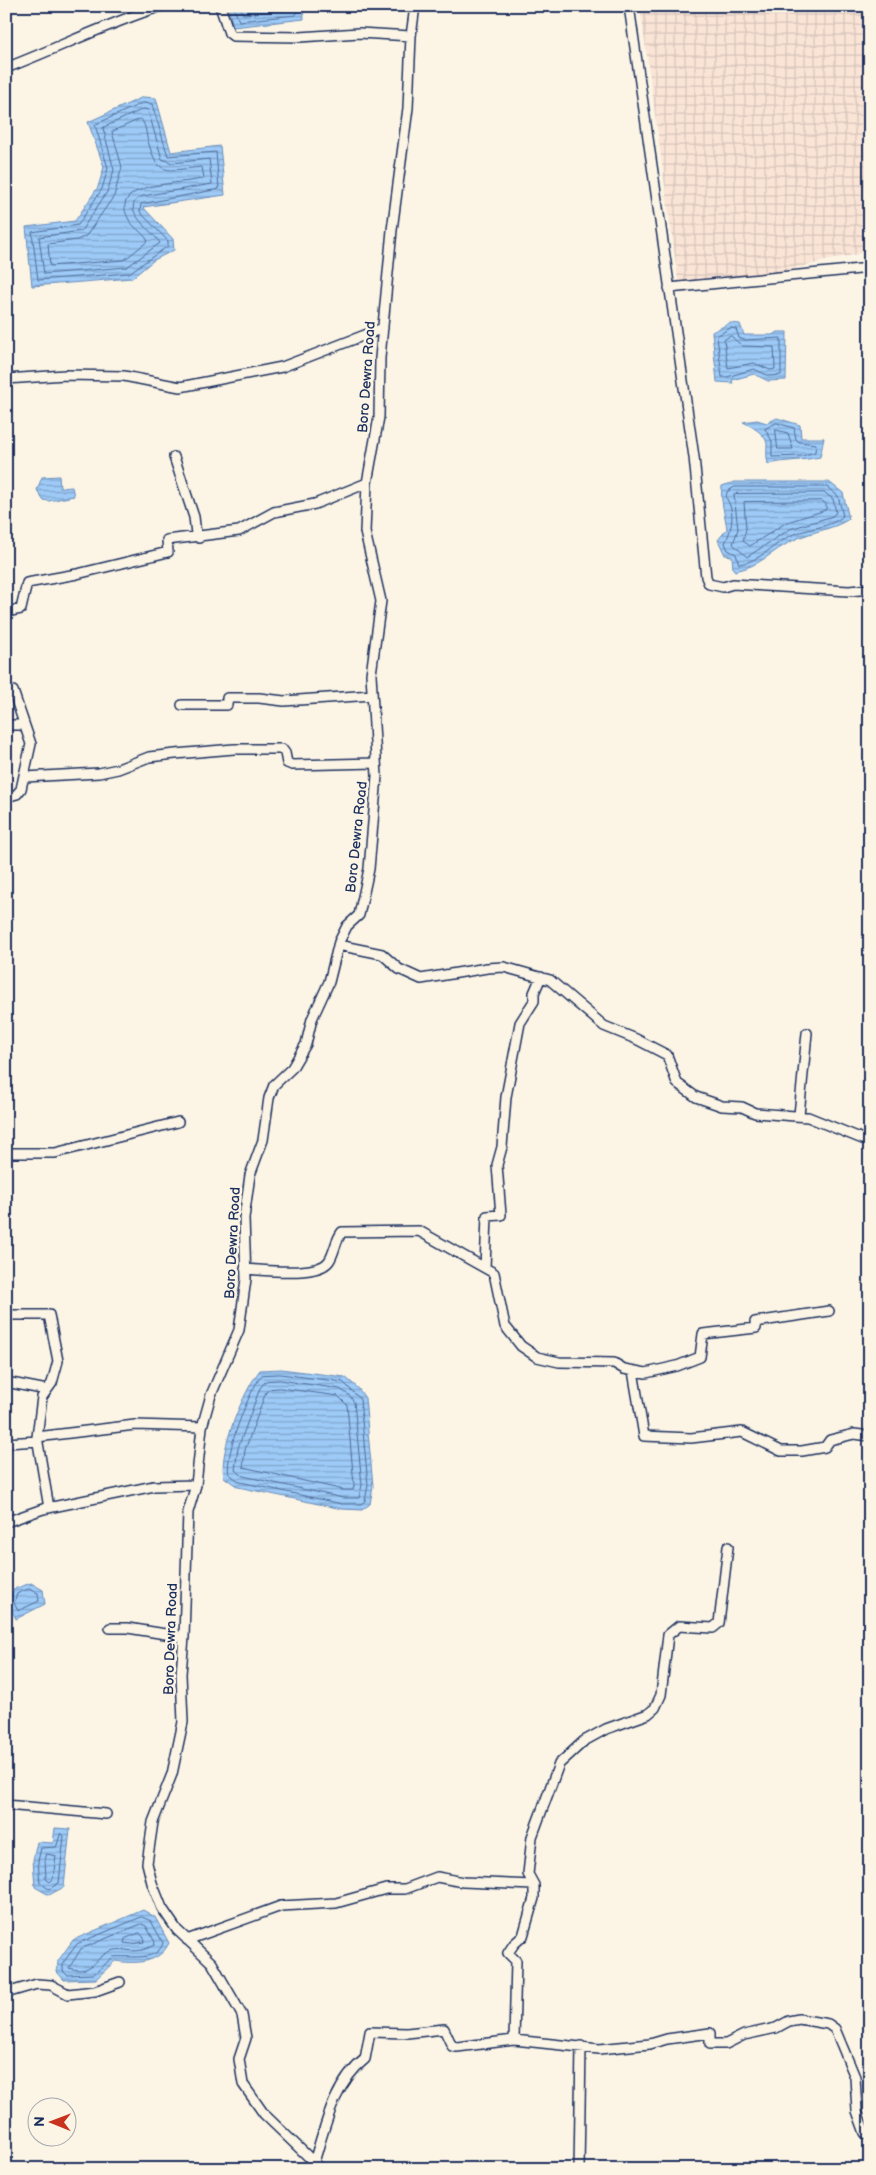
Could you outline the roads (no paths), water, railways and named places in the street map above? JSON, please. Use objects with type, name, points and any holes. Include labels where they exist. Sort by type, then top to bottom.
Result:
[{"type":"street","points":[[6,68],[58,48],[116,21],[162,6]]},
{"type":"street","points":[[220,6],[229,33],[233,36],[300,36],[359,33],[411,36]]},
{"type":"street","name":"Boro Dewra Road","points":[[317,2166],[264,2114],[243,2084],[238,2060],[246,2038],[242,2015],[212,1963],[177,1930],[162,1908],[152,1883],[147,1863],[153,1822],[172,1774],[183,1722],[181,1674],[188,1512],[196,1485],[202,1427],[211,1394],[239,1330],[245,1269],[244,1218],[250,1175],[263,1140],[269,1098],[274,1085],[292,1068],[306,1044],[312,1019],[329,982],[338,945],[347,926],[359,915],[364,894],[374,821],[376,763],[371,674],[381,601],[365,532],[367,483],[379,417],[383,328],[408,108],[411,36],[415,6]]},
{"type":"street","points":[[628,6],[694,457],[706,577],[709,584],[723,587],[733,584],[849,591],[870,590]]},
{"type":"street","points":[[669,288],[870,268]]},
{"type":"street","points":[[6,379],[65,375],[124,376],[180,387],[282,367],[383,328]]},
{"type":"street","points":[[174,457],[194,517],[196,534],[199,538]]},
{"type":"street","points":[[6,612],[22,610],[26,583],[77,574],[168,552],[167,540],[199,538],[239,531],[274,512],[315,504],[367,483]]},
{"type":"street","points":[[6,797],[17,794],[21,789],[31,744],[12,691]]},
{"type":"street","points":[[182,705],[227,706],[228,698],[259,698],[284,701],[372,695]]},
{"type":"street","points":[[6,725],[24,725]]},
{"type":"street","points":[[24,777],[99,773],[118,770],[149,757],[234,749],[282,749],[287,763],[292,764],[376,763]]},
{"type":"street","points":[[338,945],[382,954],[399,968],[421,979],[504,967],[550,980],[604,1026],[636,1038],[667,1056],[677,1083],[696,1097],[722,1106],[742,1107],[755,1113],[799,1115],[833,1126],[870,1142]]},
{"type":"street","points":[[485,1268],[487,1216],[501,1215],[496,1165],[502,1147],[506,1097],[520,1023],[534,1001],[534,993],[541,977]]},
{"type":"street","points":[[799,1115],[807,1033]]},
{"type":"street","points":[[6,1153],[55,1153],[178,1122]]},
{"type":"street","points":[[245,1269],[309,1270],[321,1268],[330,1261],[336,1240],[342,1232],[419,1231],[494,1273],[504,1326],[521,1346],[537,1358],[558,1362],[614,1363],[624,1370],[646,1373],[700,1357],[703,1334],[756,1328],[755,1322],[829,1311]]},
{"type":"street","points":[[6,1315],[49,1315],[58,1361],[52,1383],[42,1397],[37,1439],[48,1508]]},
{"type":"street","points":[[633,1371],[644,1436],[647,1437],[665,1435],[691,1438],[742,1432],[781,1451],[794,1452],[825,1447],[830,1440],[854,1434],[870,1436]]},
{"type":"street","points":[[6,1382],[47,1390]]},
{"type":"street","points":[[6,1443],[135,1425],[202,1427]]},
{"type":"street","points":[[6,1522],[48,1508],[154,1486],[196,1485]]},
{"type":"street","points":[[514,2040],[516,1961],[508,1954],[514,1944],[523,1936],[534,1898],[534,1885],[528,1874],[532,1838],[559,1764],[584,1741],[606,1729],[648,1714],[655,1708],[661,1695],[668,1635],[679,1626],[713,1628],[719,1623],[728,1547]]},
{"type":"street","points":[[110,1628],[128,1628],[184,1638]]},
{"type":"street","points":[[6,1805],[106,1814]]},
{"type":"street","points":[[187,1940],[281,1906],[336,1903],[386,1889],[405,1890],[437,1877],[463,1882],[534,1885]]},
{"type":"street","points":[[6,1993],[37,1984],[50,1985],[68,1994],[95,1991],[120,1982]]},
{"type":"street","points":[[317,2166],[332,2106],[356,2064],[364,2059],[370,2032],[407,2033],[444,2029],[452,2046],[457,2048],[514,2040],[599,2049],[650,2044],[667,2039],[710,2034],[710,2044],[726,2044],[744,2035],[757,2034],[776,2028],[789,2021],[798,2020],[828,2024],[835,2030],[855,2077],[857,2111],[865,2133],[870,2136]]},
{"type":"street","points":[[579,2169],[581,2046]]},
{"type":"water","points":[[228,6],[303,6],[304,19],[233,27]]},
{"type":"water","points":[[143,97],[156,98],[171,152],[220,146],[225,195],[143,207],[173,239],[174,250],[154,260],[132,278],[32,286],[26,227],[75,221],[98,187],[104,167],[88,122]]},
{"type":"water","points":[[730,323],[740,324],[744,335],[772,335],[778,332],[787,332],[786,380],[768,381],[754,374],[732,380],[733,383],[717,382],[712,332]]},
{"type":"water","points":[[777,418],[800,425],[801,438],[824,438],[820,457],[768,464],[766,440],[758,431],[743,422],[757,420],[767,423]]},
{"type":"water","points":[[59,476],[60,488],[72,487],[74,496],[49,501],[43,500],[37,490],[42,477]]},
{"type":"water","points":[[734,482],[829,482],[843,493],[849,519],[836,526],[794,540],[752,566],[735,571],[733,569],[732,556],[725,555],[718,540],[727,529],[722,502],[722,486]]},
{"type":"water","points":[[281,1369],[345,1377],[358,1388],[365,1398],[373,1486],[370,1504],[362,1510],[342,1509],[238,1487],[224,1477],[223,1466],[229,1437],[247,1392],[260,1370]]},
{"type":"water","points":[[31,1583],[43,1590],[45,1604],[16,1619],[8,1603],[14,1589]]},
{"type":"water","points":[[55,1828],[70,1829],[64,1887],[49,1895],[35,1887],[33,1860],[37,1842],[53,1843]]},
{"type":"water","points":[[143,1910],[155,1917],[169,1943],[159,1955],[146,1961],[115,1961],[96,1979],[64,1980],[57,1972],[58,1961],[73,1940]]}]
